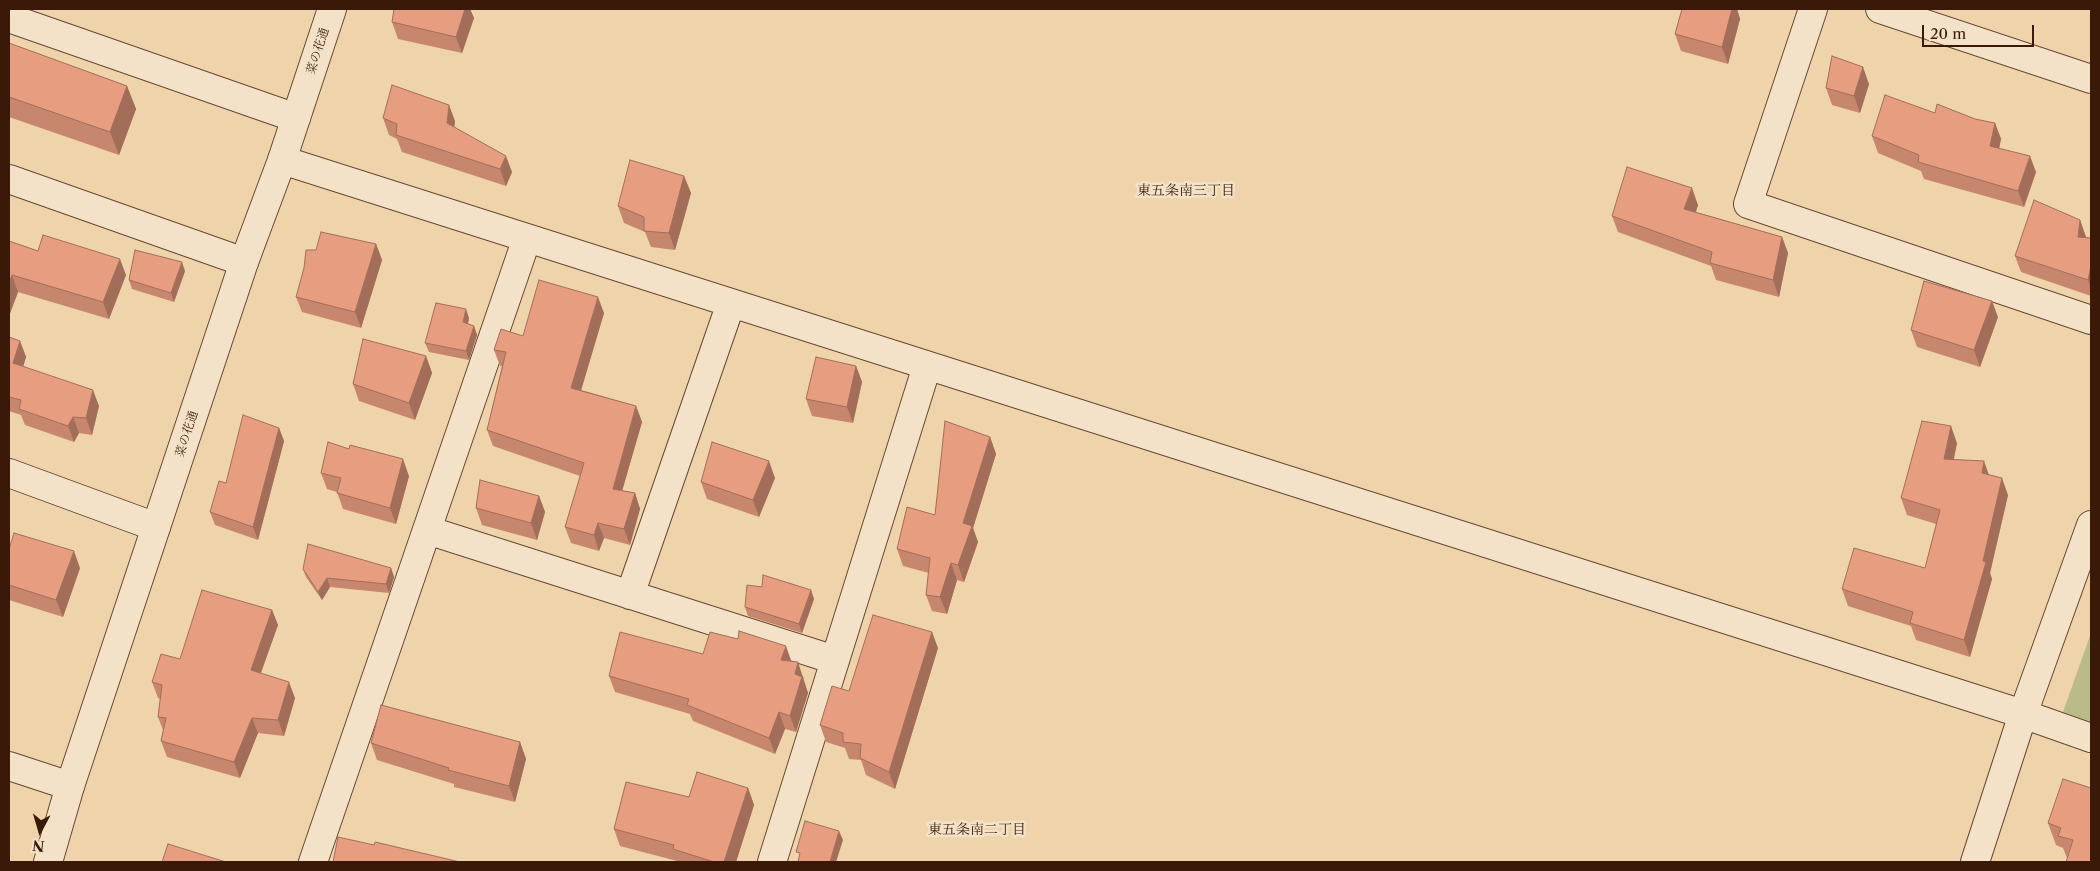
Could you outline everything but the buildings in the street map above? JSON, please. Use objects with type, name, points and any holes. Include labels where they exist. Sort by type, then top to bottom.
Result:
[{"type":"street","name":"菜の花通","points":[[48,862],[70,786],[244,262],[282,160],[332,9]]},
{"type":"street","points":[[1813,9],[1748,204],[2091,320]]},
{"type":"street","points":[[1880,9],[2091,79]]},
{"type":"street","points":[[9,18],[296,118]]},
{"type":"street","points":[[282,160],[2023,714],[2091,738]]},
{"type":"street","points":[[9,179],[244,262]]},
{"type":"street","points":[[313,862],[527,238]]},
{"type":"street","points":[[630,595],[731,303]]},
{"type":"street","points":[[772,862],[927,366]]},
{"type":"street","points":[[9,473],[156,527]]},
{"type":"street","points":[[1975,862],[2023,714],[2091,524]]},
{"type":"street","points":[[426,530],[835,660]]},
{"type":"street","points":[[9,766],[70,786]]},
{"type":"green space","points":[[2091,633],[2091,722],[2063,712]]},
{"type":"district","name":"東五条南三丁目","points":[[1186,191]]},
{"type":"district","name":"東五条南二丁目","points":[[977,830]]}]
